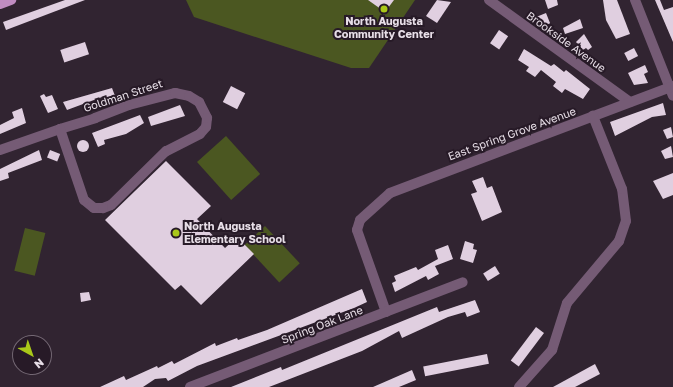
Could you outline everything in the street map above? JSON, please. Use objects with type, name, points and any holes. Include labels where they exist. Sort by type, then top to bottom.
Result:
[{"type":"main road","points":[[0,4],[11,0]]},
{"type":"street","name":"Brookside Avenue","points":[[489,0],[630,102]]},
{"type":"street","points":[[635,0],[672,89]]},
{"type":"street","name":"East Spring Grove Avenue","points":[[386,312],[358,234],[359,223],[390,193],[630,102],[672,89]]},
{"type":"street","name":"Goldman Street","points":[[0,150],[60,129],[175,93],[189,96],[198,102],[206,118],[206,127],[200,134],[166,151],[110,205],[103,208],[94,208],[84,200],[60,129]]},
{"type":"street","points":[[519,387],[536,371],[552,350],[567,303],[610,254],[624,232],[626,209],[622,189],[593,116]]},
{"type":"street","name":"Spring Oak Lane","points":[[190,387],[463,282]]},
{"type":"green space","points":[[186,0],[415,0],[369,68],[351,68],[194,17]]},
{"type":"green space","points":[[226,136],[260,174],[231,200],[197,162]]},
{"type":"green space","points":[[265,226],[300,263],[279,282],[245,245]]},
{"type":"green space","points":[[25,228],[45,233],[35,276],[14,271]]},
{"type":"building","points":[[65,0],[85,0],[6,30],[3,22]]},
{"type":"building","name":"North Augusta Community Center","points":[[368,0],[394,0],[385,12]]},
{"type":"building","points":[[437,0],[451,2],[437,23],[426,16]]},
{"type":"building","points":[[545,0],[557,0],[558,5],[548,9]]},
{"type":"building","points":[[603,0],[617,0],[630,34],[616,39],[606,20]]},
{"type":"building","points":[[655,0],[660,0],[664,10],[673,7],[673,42]]},
{"type":"building","points":[[546,13],[550,23],[541,27],[537,17]]},
{"type":"building","points":[[580,19],[583,28],[565,34],[563,28]]},
{"type":"building","points":[[499,30],[508,36],[499,49],[490,43]]},
{"type":"building","points":[[584,34],[592,47],[588,50],[586,48],[583,50],[576,42]]},
{"type":"building","points":[[85,42],[89,54],[64,62],[60,50]]},
{"type":"building","points":[[634,48],[638,56],[628,61],[624,53]]},
{"type":"building","points":[[524,49],[551,66],[554,64],[564,72],[566,70],[590,89],[583,99],[565,89],[562,93],[553,86],[556,82],[541,70],[535,77],[526,71],[529,67],[518,60]]},
{"type":"building","points":[[645,65],[648,72],[644,74],[648,83],[634,85],[628,73]]},
{"type":"building","points":[[231,86],[245,93],[237,109],[223,102]]},
{"type":"building","points":[[112,88],[115,96],[103,100],[102,97],[67,110],[63,102]]},
{"type":"building","points":[[44,94],[46,97],[52,95],[58,109],[48,113],[40,96]]},
{"type":"building","points":[[663,103],[666,115],[652,117],[615,136],[610,122]]},
{"type":"building","points":[[180,105],[185,116],[151,126],[148,117]]},
{"type":"building","points":[[22,108],[26,123],[0,134],[0,125],[14,118],[12,112]]},
{"type":"building","points":[[140,115],[144,123],[126,134],[104,140],[105,144],[98,147],[92,133]]},
{"type":"building","points":[[671,127],[673,137],[667,139],[663,130]]},
{"type":"building","points":[[81,140],[85,140],[89,146],[85,152],[81,152],[77,148],[77,144]]},
{"type":"building","points":[[671,146],[673,157],[665,159],[661,151]]},
{"type":"building","points":[[39,150],[42,160],[8,173],[9,178],[0,181],[0,169]]},
{"type":"building","points":[[50,150],[60,154],[57,162],[47,157]]},
{"type":"building","points":[[166,161],[211,206],[197,219],[225,248],[237,237],[254,254],[201,305],[181,285],[175,290],[105,220]]},
{"type":"building","points":[[673,173],[673,195],[663,199],[653,181]]},
{"type":"building","points":[[483,177],[487,188],[492,186],[502,212],[482,221],[471,194],[477,192],[472,181]]},
{"type":"building","points":[[465,241],[474,244],[473,249],[477,250],[473,263],[460,259]]},
{"type":"building","points":[[448,245],[453,259],[435,266],[439,274],[428,280],[426,276],[395,292],[392,283],[396,281],[394,276],[416,267],[418,270],[438,259],[435,250]]},
{"type":"building","points":[[495,266],[500,274],[488,281],[483,273]]},
{"type":"building","points":[[362,289],[367,302],[197,366],[168,381],[166,378],[155,379],[143,387],[100,387],[124,376],[126,380],[172,361],[174,364],[215,343],[216,346],[237,338],[238,340],[267,330]]},
{"type":"building","points":[[89,292],[91,300],[81,302],[80,293]]},
{"type":"building","points":[[475,300],[480,312],[467,317],[465,312],[448,317],[402,338],[399,331],[362,351],[269,387],[231,387],[281,367],[282,370],[437,307],[439,312]]},
{"type":"building","points":[[536,327],[544,333],[519,367],[511,361]]},
{"type":"building","points":[[487,354],[489,364],[425,376],[423,366]]},
{"type":"building","points":[[595,364],[600,374],[575,387],[553,387]]},
{"type":"building","points":[[412,370],[416,380],[399,387],[373,387]]},
{"type":"place","name":"North Augusta Community Center","points":[[384,9]]},
{"type":"place","name":"North Augusta Elementary School","points":[[176,233]]}]
